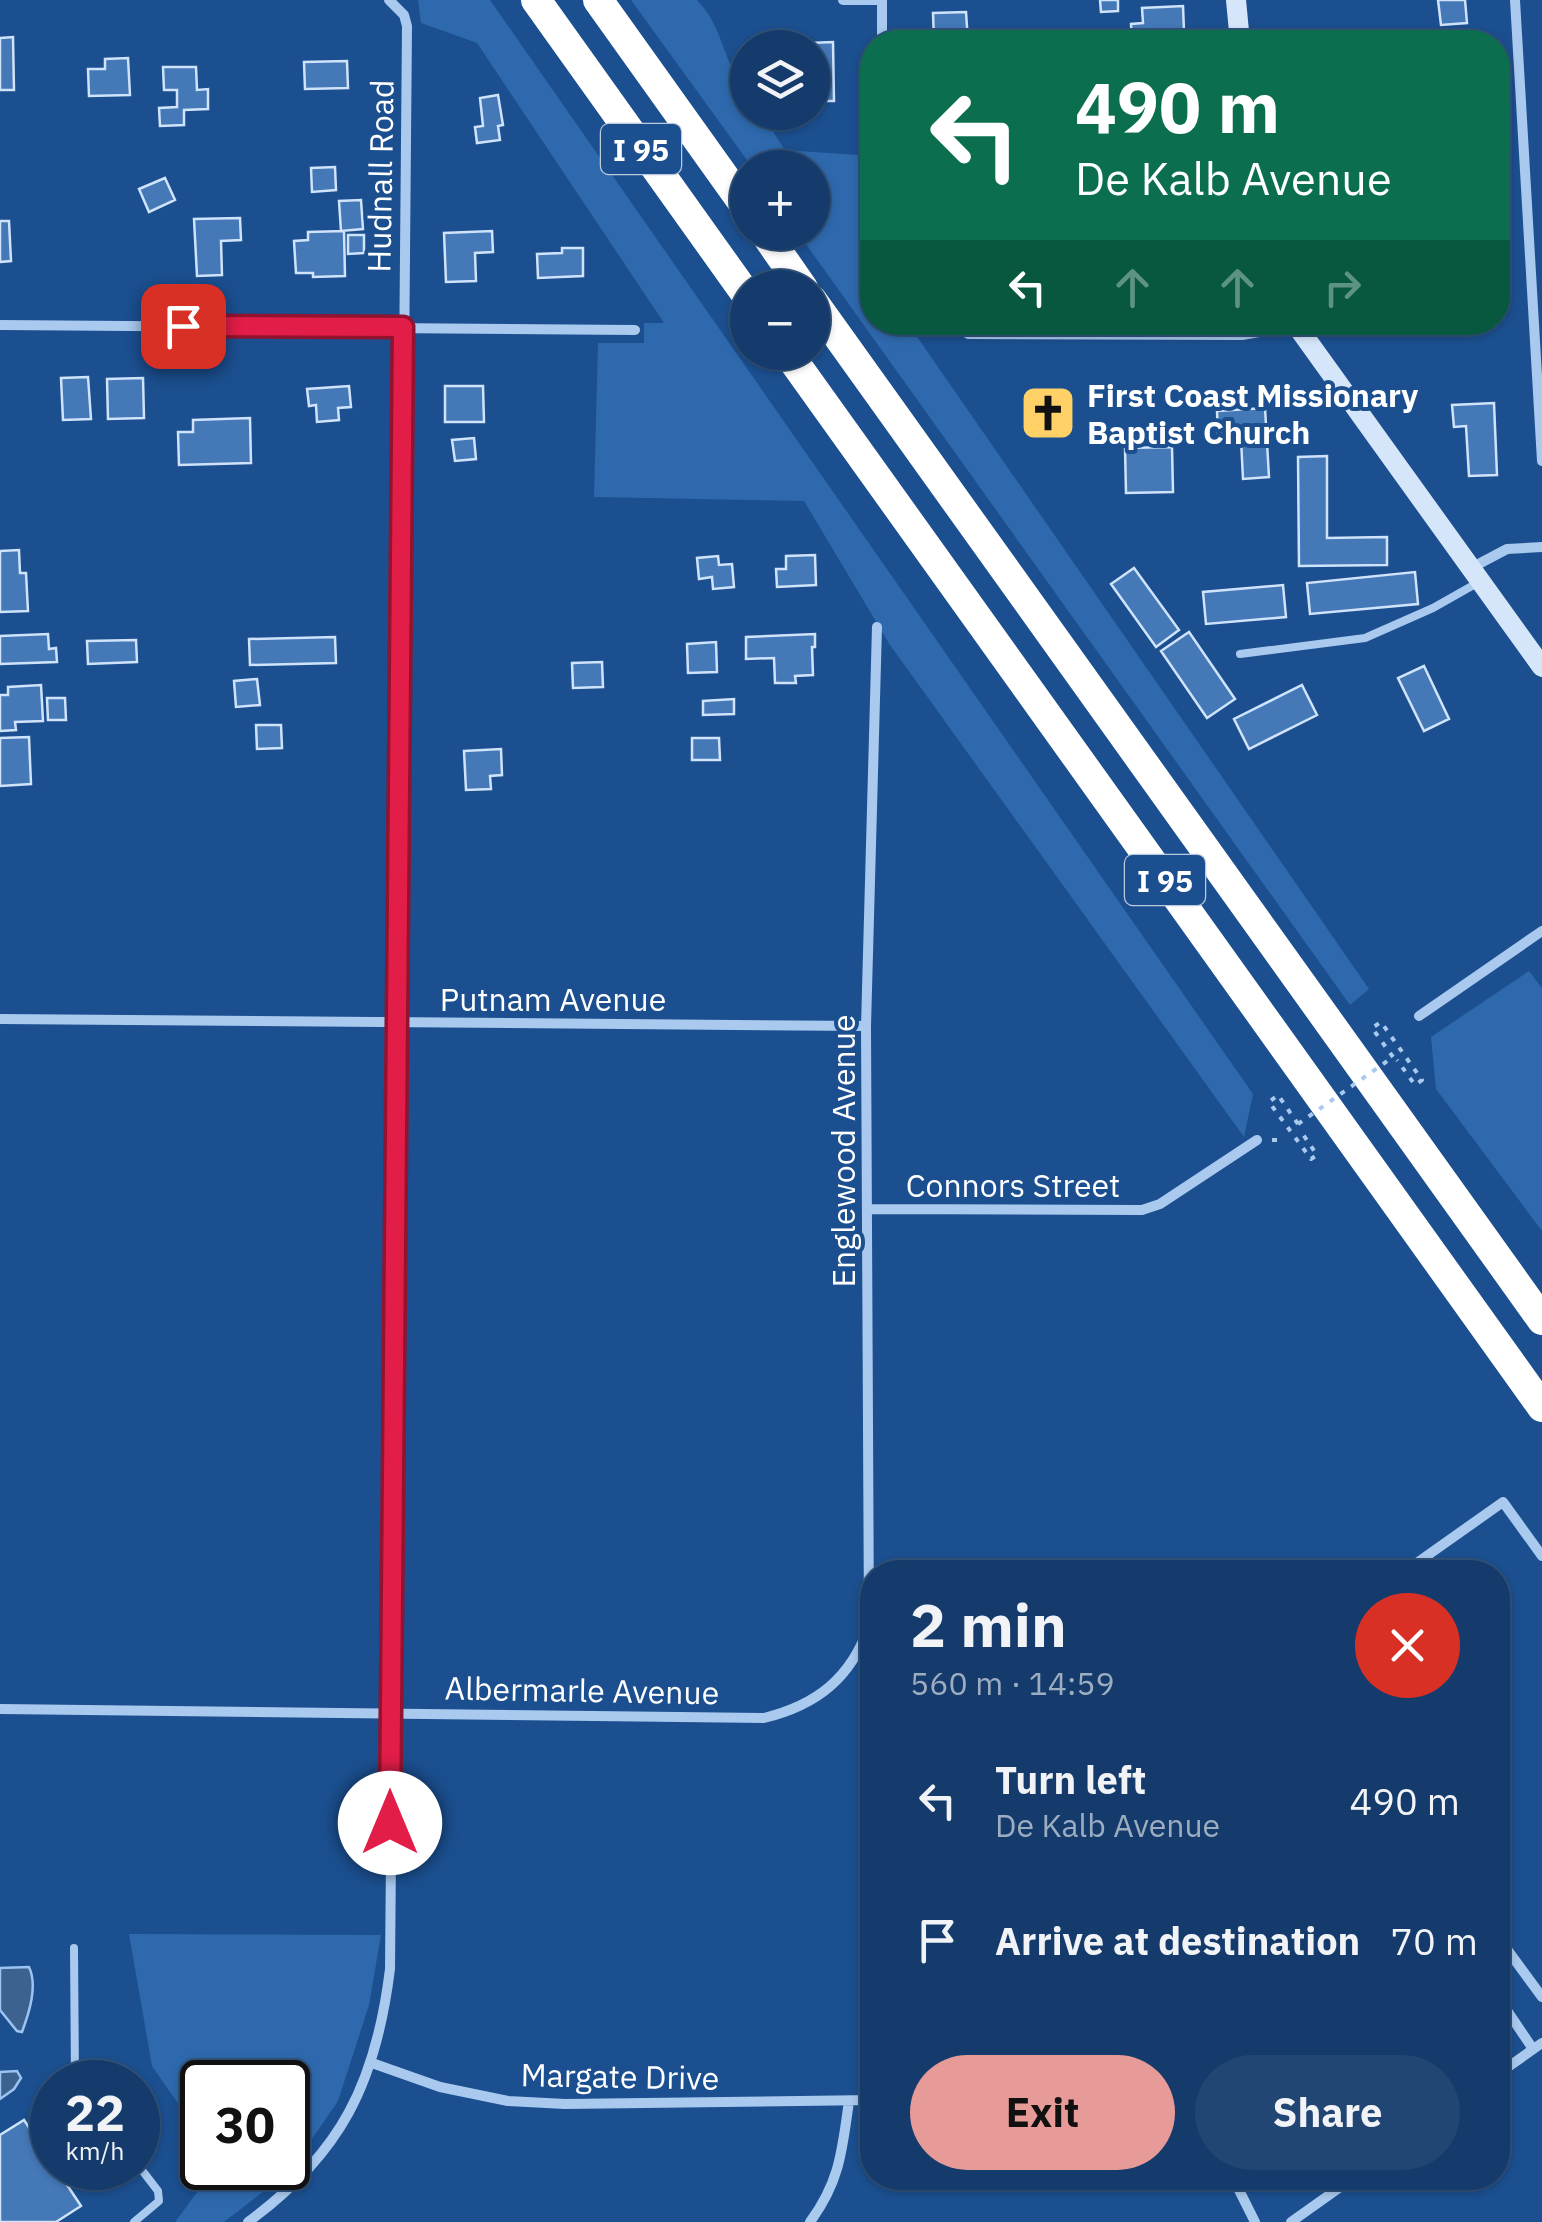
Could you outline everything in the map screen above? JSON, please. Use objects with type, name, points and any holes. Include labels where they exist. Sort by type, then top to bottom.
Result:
[{"type":"highway","name":"I 95","points":[[536,0],[730,272]]},
{"type":"highway","name":"I 95","points":[[598,0],[730,185]]},
{"type":"highway","name":"I 95","points":[[830,325],[1542,1320]]},
{"type":"highway","name":"I 95","points":[[801,370],[1542,1407]]},
{"type":"main road","points":[[1236,0],[1239,30]]},
{"type":"main road","points":[[1303,335],[1474,575],[1540,660]]},
{"type":"street","points":[[843,0],[882,0],[882,30]]},
{"type":"street","points":[[1516,0],[1542,460]]},
{"type":"street","name":"Hudnall Road","points":[[248,2222],[281,2198],[320,2159],[342,2124],[372,2063],[390,1970],[407,26],[404,15],[392,2]]},
{"type":"street","points":[[0,325],[635,330]]},
{"type":"street","points":[[1474,575],[1507,549],[1542,548]]},
{"type":"street","name":"Englewood Avenue","points":[[868,1560],[866,1026],[878,627]]},
{"type":"street","points":[[1420,1016],[1542,931]]},
{"type":"street","name":"Putnam Avenue","points":[[0,1020],[866,1026]]},
{"type":"street","name":"Connors Street","points":[[869,1209],[1142,1210],[1160,1204],[1258,1140]]},
{"type":"street","points":[[1421,1560],[1503,1502],[1542,1556]]},
{"type":"street","name":"Englewood Avenue","points":[[849,1670],[860,1645]]},
{"type":"street","name":"Albermarle Avenue","points":[[0,1708],[40,1712],[764,1718],[815,1699],[849,1670]]},
{"type":"street","points":[[1510,1953],[1542,1997]]},
{"type":"street","points":[[1510,2012],[1537,2046],[1510,2065]]},
{"type":"street","name":"Margate Drive","points":[[372,2063],[440,2087],[508,2101],[565,2104],[860,2101]]},
{"type":"street","points":[[810,2222],[828,2197],[840,2169],[849,2101]]},
{"type":"street","points":[[1239,2190],[1255,2222]]},
{"type":"street","points":[[1292,2222],[1337,2190]]},
{"type":"lane","points":[[1240,654],[1365,638],[1433,608],[1474,575]]},
{"type":"lane","points":[[74,1948],[75,2060]]},
{"type":"lane","points":[[137,2221],[159,2200],[157,2190]]},
{"type":"path","points":[[1381,1022],[1422,1080],[1415,1085],[1395,1058],[1372,1028],[1381,1022]]},
{"type":"path","points":[[1299,1127],[1395,1058]]},
{"type":"path","points":[[1278,1095],[1299,1127],[1318,1155],[1311,1159],[1269,1102],[1278,1095]]},
{"type":"shaded area","points":[[418,0],[490,0],[730,344],[730,370],[748,370],[1253,1094],[1244,1137],[890,645],[804,501],[594,497],[598,343],[644,343],[644,323],[664,323],[477,43],[421,23]]},
{"type":"shaded area","points":[[631,0],[697,0],[709,16],[730,64],[730,130],[772,130],[785,150],[740,150]]},
{"type":"shaded area","points":[[830,153],[860,155],[860,320],[830,278],[830,270],[824,270],[810,250],[830,250]]},
{"type":"shaded area","points":[[871,335],[916,335],[1369,989],[1350,1005]]},
{"type":"shaded area","points":[[1529,971],[1542,988],[1542,1231],[1436,1089],[1431,1037]]},
{"type":"shaded area","points":[[129,1934],[381,1935],[369,2005],[338,2101],[310,2142],[310,2060],[180,2060],[180,2106],[160,2078],[160,2060],[151,2060]]},
{"type":"shaded area","points":[[29,1967],[33,1991],[22,2032],[0,2010],[0,1968]]},
{"type":"shaded area","points":[[17,2071],[21,2078],[0,2099],[0,2072]]},
{"type":"shaded area","points":[[199,2190],[265,2190],[224,2222],[175,2222]]},
{"type":"building","points":[[1100,0],[1118,0],[1118,11],[1101,12]]},
{"type":"building","points":[[1438,0],[1465,0],[1467,23],[1441,25]]},
{"type":"building","points":[[1183,6],[1184,30],[1131,30],[1131,24],[1143,23],[1142,8]]},
{"type":"building","points":[[966,12],[967,30],[934,30],[933,13]]},
{"type":"building","points":[[13,37],[14,90],[0,90],[0,38]]},
{"type":"building","points":[[833,42],[834,101],[830,101]]},
{"type":"building","points":[[128,58],[130,95],[89,96],[88,69],[105,69],[105,59]]},
{"type":"building","points":[[347,61],[348,88],[305,89],[304,62]]},
{"type":"building","points":[[163,67],[196,67],[197,90],[208,89],[208,109],[184,110],[184,125],[160,126],[159,108],[177,107],[177,90],[164,90]]},
{"type":"building","points":[[498,95],[503,125],[498,126],[500,140],[477,143],[475,127],[483,126],[480,98]]},
{"type":"building","points":[[335,167],[336,190],[312,192],[311,168]]},
{"type":"building","points":[[165,178],[175,200],[149,212],[139,189]]},
{"type":"building","points":[[361,200],[363,229],[341,231],[339,201]]},
{"type":"building","points":[[240,218],[241,240],[221,241],[222,275],[197,276],[194,219]]},
{"type":"building","points":[[0,221],[9,221],[11,261],[0,262]]},
{"type":"building","points":[[344,231],[345,276],[296,273],[294,241],[308,240],[308,232]]},
{"type":"building","points":[[492,231],[493,252],[475,253],[476,281],[446,282],[444,233]]},
{"type":"building","points":[[348,235],[364,235],[364,253],[348,254]]},
{"type":"building","points":[[562,248],[583,248],[583,276],[538,278],[537,254],[562,253]]},
{"type":"building","points":[[88,377],[91,419],[63,420],[61,378]]},
{"type":"building","points":[[143,378],[144,418],[108,419],[107,379]]},
{"type":"building","points":[[349,386],[351,407],[338,408],[339,420],[317,422],[316,405],[309,406],[307,389]]},
{"type":"building","points":[[445,386],[483,386],[484,422],[445,422]]},
{"type":"building","points":[[1064,388],[1066,429],[1037,431],[1035,389]]},
{"type":"building","points":[[1494,403],[1497,475],[1469,476],[1466,426],[1454,427],[1452,405]]},
{"type":"building","points":[[1265,408],[1269,477],[1243,479],[1241,439],[1218,439],[1217,411]]},
{"type":"building","points":[[250,418],[251,463],[179,465],[178,432],[193,432],[193,420]]},
{"type":"building","points":[[474,438],[476,459],[455,461],[452,440]]},
{"type":"building","points":[[1172,447],[1173,492],[1126,493],[1125,448]]},
{"type":"building","points":[[1327,456],[1327,538],[1387,537],[1387,565],[1299,566],[1298,457]]},
{"type":"building","points":[[19,550],[20,573],[26,573],[28,611],[0,612],[0,551]]},
{"type":"building","points":[[815,555],[816,585],[777,587],[776,569],[786,569],[786,556]]},
{"type":"building","points":[[718,556],[719,565],[732,564],[734,587],[713,589],[712,577],[699,579],[697,558]]},
{"type":"building","points":[[1134,568],[1179,630],[1156,647],[1111,584]]},
{"type":"building","points":[[1415,572],[1418,604],[1310,614],[1307,583]]},
{"type":"building","points":[[1283,585],[1286,617],[1206,624],[1203,592]]},
{"type":"building","points":[[1189,632],[1235,699],[1207,718],[1161,651]]},
{"type":"building","points":[[48,634],[49,649],[56,648],[57,662],[0,664],[0,636]]},
{"type":"building","points":[[815,634],[813,675],[795,676],[796,683],[775,683],[774,658],[746,659],[746,637]]},
{"type":"building","points":[[335,637],[336,663],[250,665],[249,639]]},
{"type":"building","points":[[136,640],[137,662],[88,664],[87,641]]},
{"type":"building","points":[[716,642],[717,672],[688,673],[687,644]]},
{"type":"building","points":[[602,662],[603,687],[573,688],[572,663]]},
{"type":"building","points":[[1424,666],[1449,719],[1424,731],[1398,678]]},
{"type":"building","points":[[257,679],[260,705],[236,707],[234,681]]},
{"type":"building","points":[[41,685],[43,721],[15,722],[16,730],[0,731],[0,695],[8,695],[8,687]]},
{"type":"building","points":[[1302,685],[1317,715],[1249,749],[1234,719]]},
{"type":"building","points":[[47,698],[65,698],[66,720],[48,720]]},
{"type":"building","points":[[734,699],[734,714],[703,715],[703,701]]},
{"type":"building","points":[[256,725],[281,725],[282,748],[257,749]]},
{"type":"building","points":[[29,737],[31,784],[0,786],[0,738]]},
{"type":"building","points":[[692,738],[719,738],[720,760],[692,760]]},
{"type":"building","points":[[501,749],[502,775],[490,776],[491,789],[466,790],[464,751]]},
{"type":"building","points":[[24,2120],[30,2129],[30,2190],[70,2190],[81,2206],[56,2222],[0,2222],[0,2135]]},
{"type":"place","name":"First Coast Missionary Baptist Church","points":[[1048,413]]},
{"type":"route","points":[[183,326],[403,327],[390,1823]]}]
